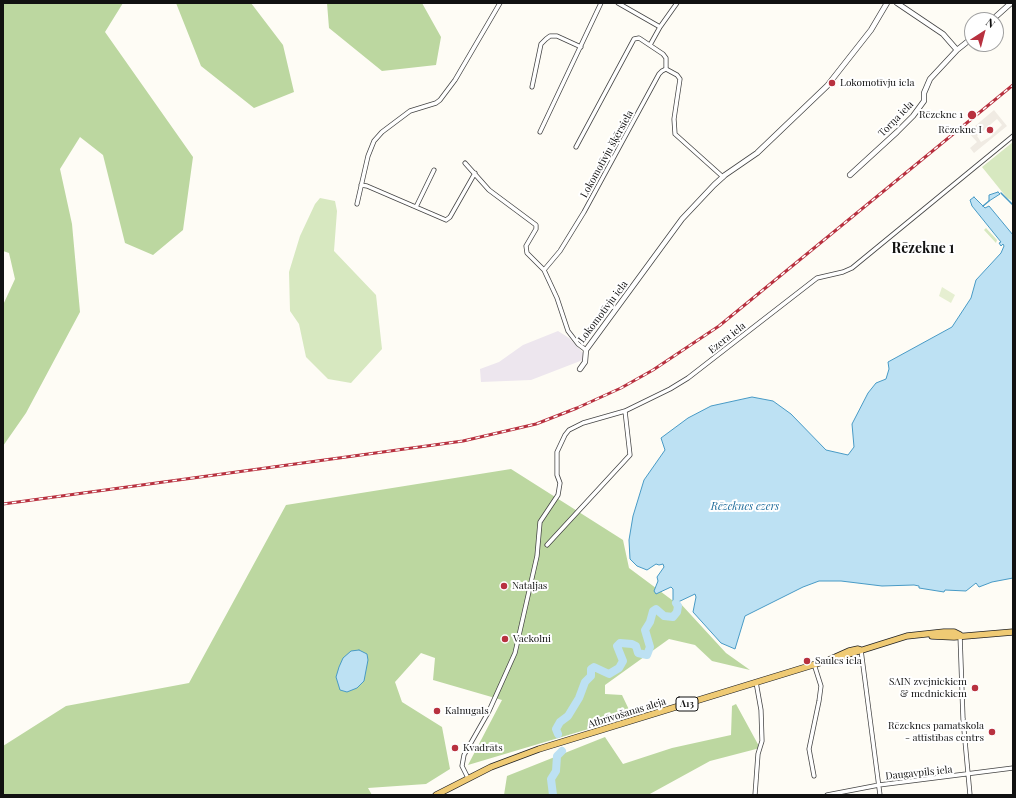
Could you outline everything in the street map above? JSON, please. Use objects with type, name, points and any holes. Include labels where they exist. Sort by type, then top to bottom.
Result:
[{"type":"main road","name":"Atbrīvošanas aleja","points":[[468,778],[539,749],[814,664],[858,653],[861,650],[907,636],[925,634],[954,637],[993,635],[1013,632]]},
{"type":"main road","name":"A13","points":[[436,795],[468,778]]},
{"type":"street","points":[[357,204],[371,148],[378,136],[410,111],[436,103],[440,100],[456,80],[500,3]]},
{"type":"street","points":[[540,132],[601,3]]},
{"type":"street","points":[[618,3],[660,27]]},
{"type":"street","points":[[650,45],[660,27],[677,3]]},
{"type":"street","name":"Lokomotīvju iela","points":[[580,370],[585,362],[586,350],[682,219],[723,177],[757,153],[827,86],[871,30],[888,3]]},
{"type":"street","points":[[897,3],[943,34],[957,50]]},
{"type":"street","points":[[1001,12],[1011,3]]},
{"type":"street","points":[[532,87],[541,44],[546,39],[550,36],[557,36],[581,47]]},
{"type":"street","points":[[576,147],[634,40],[639,38],[666,56],[666,69],[677,75],[680,79],[674,123],[675,134],[723,177]]},
{"type":"street","name":"Torņa iela","points":[[850,175],[913,116],[924,101],[924,93],[930,79],[964,44]]},
{"type":"street","name":"Lokomotīvju šķērsiela","points":[[544,270],[562,248],[622,144],[659,74],[666,69]]},
{"type":"street","name":"Ezera iela","points":[[468,778],[462,766],[464,755],[489,711],[515,652],[537,556],[540,522],[558,495],[560,483],[556,464],[560,443],[565,435],[575,427],[625,411],[670,389],[688,378],[817,278],[843,272],[852,268],[1013,136]]},
{"type":"street","points":[[465,163],[489,190],[534,223],[536,229],[526,249],[529,255],[544,270],[557,298],[568,331],[578,344],[586,350]]},
{"type":"street","points":[[416,207],[434,170]]},
{"type":"street","points":[[361,185],[367,186],[448,220],[475,173]]},
{"type":"street","points":[[547,544],[630,455],[625,411]]},
{"type":"street","points":[[960,636],[963,718],[970,795]]},
{"type":"street","points":[[861,650],[880,795]]},
{"type":"street","points":[[814,664],[820,686],[819,701],[809,749],[814,776]]},
{"type":"street","points":[[755,795],[758,754],[762,741],[761,710],[756,682]]},
{"type":"street","name":"Daugavpils iela","points":[[827,795],[879,785],[968,775],[1013,768]]},
{"type":"shaded area","points":[[994,110],[1007,126],[974,153],[970,148],[977,142],[968,132]],"holes":[[[997,119],[1002,125],[990,137],[981,142],[977,136]]]},
{"type":"shaded area","points":[[558,331],[569,338],[588,358],[531,380],[481,382],[480,369],[499,362],[523,345]]},
{"type":"green space","points":[[3,3],[123,3],[105,32],[193,157],[183,230],[153,255],[125,243],[103,155],[80,137],[60,169],[72,224],[80,312],[26,413],[3,446],[3,305],[15,279],[9,253],[3,251]]},
{"type":"green space","points":[[176,3],[251,3],[283,45],[294,92],[254,108],[201,66]]},
{"type":"green space","points":[[327,3],[422,3],[441,37],[436,65],[382,71],[329,28]]},
{"type":"green space","points":[[1013,142],[1013,201],[1007,198],[982,167]]},
{"type":"green space","points":[[320,198],[335,201],[337,211],[334,251],[376,295],[382,349],[351,383],[328,379],[306,357],[299,324],[290,311],[289,272],[300,236],[315,204]]},
{"type":"green space","points":[[986,228],[997,240],[996,243],[984,230]]},
{"type":"green space","points":[[942,287],[955,295],[951,303],[939,296]]},
{"type":"green space","points":[[511,469],[623,540],[629,568],[676,603],[680,603],[726,653],[750,670],[712,661],[695,645],[669,639],[605,685],[605,694],[622,695],[632,716],[468,765],[502,700],[433,680],[435,658],[421,653],[395,682],[402,702],[442,727],[450,769],[426,784],[368,788],[372,795],[3,795],[3,746],[66,706],[189,683],[286,505]]},
{"type":"green space","points":[[736,704],[760,748],[710,761],[648,795],[504,795],[507,776],[605,737],[623,764],[672,748],[731,735],[732,706]]},
{"type":"water","points":[[998,192],[1000,194],[989,201],[989,195]]},
{"type":"water","name":"Rēzeknes ezers","points":[[974,197],[985,208],[989,206],[1013,235],[1013,578],[992,582],[979,587],[976,583],[966,591],[945,590],[944,592],[919,588],[919,586],[914,585],[882,586],[841,581],[819,581],[803,587],[745,616],[735,649],[721,643],[693,612],[696,597],[695,594],[676,603],[673,601],[673,589],[671,587],[656,594],[654,591],[658,581],[657,577],[664,567],[663,564],[656,564],[647,570],[637,566],[630,559],[629,540],[633,516],[644,480],[665,450],[661,438],[688,418],[711,406],[752,397],[773,401],[791,414],[826,450],[848,455],[854,447],[852,424],[868,393],[876,383],[886,379],[889,369],[888,362],[952,327],[971,298],[976,280],[1001,253],[1004,246],[1003,244],[1001,246],[999,243],[1001,242],[972,206],[970,200]]},
{"type":"water","points":[[359,650],[367,654],[368,660],[364,681],[357,688],[347,692],[340,690],[336,677],[343,658],[351,651]]},
{"type":"waterway","points":[[1001,193],[1013,205]]},
{"type":"waterway","points":[[983,206],[989,201]]},
{"type":"waterway","points":[[558,734],[556,729],[560,722],[568,716],[579,698],[585,682],[591,676],[591,669],[594,667],[609,674],[619,668],[623,661],[617,646],[620,643],[632,644],[636,646],[638,653],[647,655],[650,647],[645,630],[650,622],[653,611],[656,609],[664,616],[673,617],[677,612],[678,606],[676,603]]},
{"type":"waterway","points":[[553,795],[551,779],[556,771],[557,756],[562,751]]},
{"type":"railway","points":[[3,504],[463,441],[536,424],[577,408],[621,388],[653,370],[719,326],[1013,85]]},
{"type":"place","name":"Lokomotīvju iela","points":[[832,83]]},
{"type":"place","name":"Rēzekne 1","points":[[972,115]]},
{"type":"place","name":"Rēzekne I","points":[[990,130]]},
{"type":"place","name":"Nataļjas","points":[[504,586]]},
{"type":"place","name":"Vackolni","points":[[505,639]]},
{"type":"place","name":"Saules iela","points":[[807,661]]},
{"type":"place","name":"SAIN zvejniekiem & medniekiem","points":[[975,688]]},
{"type":"place","name":"Kalnugals","points":[[437,711]]},
{"type":"place","name":"Rēzeknes pamatskola - attīstības centrs","points":[[992,732]]},
{"type":"place","name":"Kvadrāts","points":[[455,748]]},
{"type":"district","name":"Rēzekne 1","points":[[923,249]]}]
